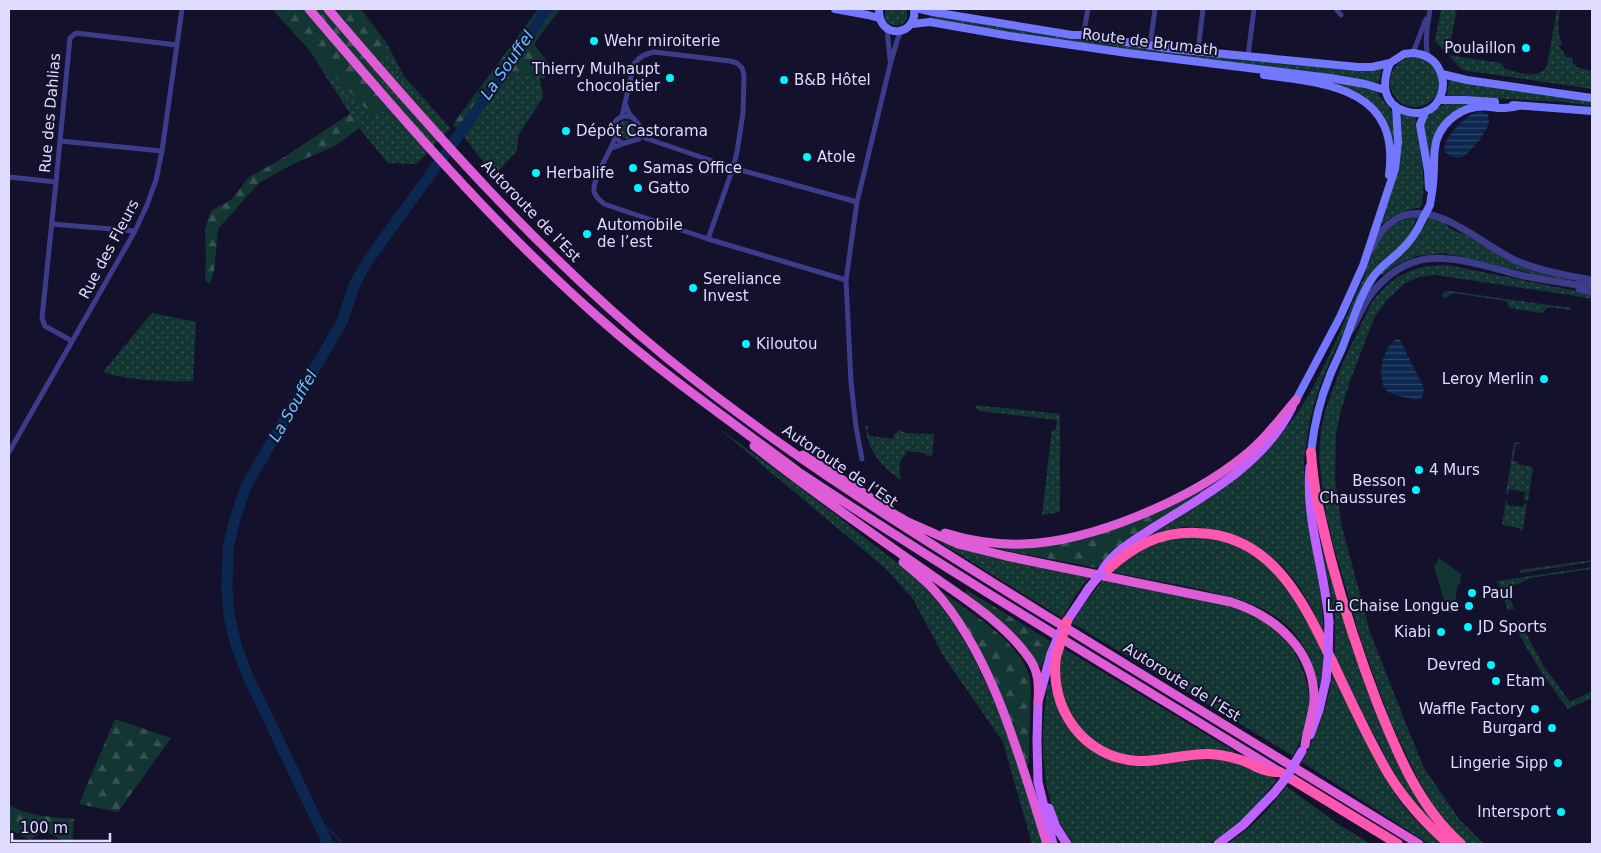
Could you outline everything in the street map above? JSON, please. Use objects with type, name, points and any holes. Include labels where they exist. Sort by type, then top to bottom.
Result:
[{"type":"highway","name":"Autoroute de l’Est","points":[[309,9],[456,176],[527,251],[598,318],[647,360],[800,473],[840,499],[930,557],[1398,844]]},
{"type":"highway","name":"Autoroute de l’Est","points":[[328,9],[465,165],[536,240],[666,357],[772,438],[858,498],[1419,844]]},
{"type":"highway","points":[[647,360],[787,472],[968,602],[1012,638],[1028,656],[1036,670],[1039,682],[1038,702]]},
{"type":"highway","points":[[862,492],[908,518],[964,539],[984,543],[1025,544],[1065,538],[1118,524],[1181,497],[1201,486],[1246,455],[1275,426],[1296,400]]},
{"type":"highway","points":[[772,438],[816,461],[906,522],[958,544],[1006,556],[1216,599],[1244,606],[1267,618],[1287,634],[1295,645],[1311,680],[1314,703],[1303,748]]},
{"type":"highway","points":[[1311,452],[1314,491],[1336,579],[1373,691],[1394,743],[1417,788],[1442,825],[1461,844]]},
{"type":"highway","points":[[864,527],[934,590],[967,636],[997,696],[1047,844]]},
{"type":"highway","points":[[1102,572],[1116,558],[1136,547],[1148,541],[1177,533],[1191,532],[1216,535],[1251,548],[1264,557],[1284,577],[1305,608],[1365,731],[1400,792],[1414,810],[1449,844]]},
{"type":"highway","points":[[1068,621],[1054,655],[1055,683],[1060,702],[1074,727],[1097,748],[1118,756],[1138,760],[1210,754],[1243,761],[1265,771],[1280,772]]},
{"type":"main road","points":[[835,9],[879,18],[891,30],[901,30],[912,24],[915,13],[914,9]]},
{"type":"main road","points":[[879,9],[879,18]]},
{"type":"main road","name":"Route de Brumath","points":[[920,9],[955,15],[962,11],[1082,35],[1198,52],[1358,67],[1372,67],[1390,63]]},
{"type":"main road","name":"Route de Brumath","points":[[912,24],[930,22],[1070,45],[1330,78],[1365,84],[1385,90]]},
{"type":"main road","points":[[1374,230],[1395,169],[1398,142],[1396,108],[1387,95],[1384,81],[1390,63],[1404,54],[1413,53],[1428,57],[1439,67],[1442,74],[1443,92],[1439,100],[1432,108],[1424,112],[1415,113],[1396,108]]},
{"type":"main road","points":[[1116,558],[1132,541],[1225,482],[1250,461],[1288,417],[1340,317],[1363,266],[1389,175],[1390,159],[1383,126],[1375,111],[1354,94],[1306,81],[1227,70],[1217,64]]},
{"type":"main road","points":[[1442,74],[1467,80],[1592,98]]},
{"type":"main road","points":[[1439,100],[1478,100],[1518,106],[1592,111]]},
{"type":"main road","points":[[1430,197],[1434,182],[1435,147],[1438,136],[1445,125],[1456,115],[1470,108],[1518,106]]},
{"type":"main road","points":[[1218,844],[1248,821],[1286,778],[1303,748],[1319,710],[1326,680],[1329,622],[1308,480],[1314,426],[1320,401],[1353,316],[1373,277],[1380,268],[1405,246],[1430,205],[1428,171],[1420,125],[1424,112]]},
{"type":"main road","points":[[1068,621],[1089,588],[1102,572]]},
{"type":"main road","points":[[1053,844],[1038,782],[1036,728],[1038,702],[1054,655]]},
{"type":"main road","points":[[1038,754],[1051,814],[1056,827],[1067,844]]},
{"type":"street","name":"Rue des Fleurs","points":[[9,452],[135,231],[147,205],[156,180],[162,152],[182,9]]},
{"type":"street","points":[[1082,35],[1088,9]]},
{"type":"street","points":[[1150,46],[1155,9]]},
{"type":"street","points":[[1198,52],[1203,9]]},
{"type":"street","points":[[1248,56],[1254,9]]},
{"type":"street","points":[[1336,9],[1341,15]]},
{"type":"street","points":[[1413,53],[1430,9]]},
{"type":"street","points":[[1428,57],[1426,50],[1430,9]]},
{"type":"street","points":[[887,28],[890,65]]},
{"type":"street","points":[[862,459],[851,382],[846,280],[857,202],[890,65],[901,30]]},
{"type":"street","name":"Rue des Dahlias","points":[[9,177],[56,182],[70,38],[76,34],[177,45]]},
{"type":"street","points":[[622,116],[634,64],[646,54],[654,52],[737,63],[742,68],[744,76],[743,113],[737,152],[708,240]]},
{"type":"street","points":[[626,105],[637,121],[640,133],[645,138]]},
{"type":"street","points":[[632,116],[622,116],[613,125],[615,138],[612,148],[601,166],[594,184],[597,198],[604,204],[708,240],[846,280]]},
{"type":"street","points":[[612,148],[623,143],[630,143],[640,133]]},
{"type":"street","points":[[615,138],[623,143]]},
{"type":"street","points":[[636,139],[645,138],[733,168],[857,202]]},
{"type":"street","points":[[60,141],[162,152]]},
{"type":"street","points":[[56,182],[42,318],[45,326],[72,341]]},
{"type":"street","points":[[1363,266],[1377,237],[1384,228],[1399,218],[1419,213],[1443,218],[1522,263],[1592,280]]},
{"type":"street","points":[[52,224],[135,231]]},
{"type":"street","points":[[1344,343],[1368,298],[1375,289],[1392,273],[1413,262],[1425,259],[1441,258],[1456,260],[1592,292]]},
{"type":"street","points":[[1555,282],[1592,287]]},
{"type":"green space","points":[[272,9],[361,9],[387,44],[381,58],[383,109],[375,118],[310,51]]},
{"type":"green space","points":[[538,9],[560,9],[534,44],[551,67],[544,79],[509,73],[478,115],[465,138],[453,124]]},
{"type":"green space","points":[[885,9],[907,9],[907,19],[902,24],[896,26],[890,24],[885,19]]},
{"type":"green space","points":[[1441,9],[1457,9],[1448,55],[1435,41]]},
{"type":"green space","points":[[1557,9],[1560,9],[1558,26],[1562,44],[1559,46],[1567,58],[1573,58],[1572,63],[1576,67],[1592,71],[1592,89],[1462,70],[1448,55],[1501,63],[1505,69],[1522,73],[1533,74],[1543,71],[1547,66]]},
{"type":"green space","points":[[930,15],[1162,51],[1357,70],[1382,70],[1378,84],[1322,73],[1139,52],[929,19]]},
{"type":"green space","points":[[387,44],[404,76],[450,128],[417,164],[388,163],[359,128],[310,51],[375,118],[383,109],[381,58]]},
{"type":"green space","points":[[1415,57],[1424,59],[1435,68],[1440,82],[1438,91],[1429,102],[1415,107],[1406,105],[1395,96],[1390,82],[1392,73],[1401,62]]},
{"type":"green space","points":[[509,73],[540,77],[543,97],[518,136],[517,151],[494,176],[465,138],[478,115]]},
{"type":"green space","points":[[1317,80],[1357,86],[1377,92],[1392,112],[1393,156],[1383,118],[1372,102],[1364,96],[1345,88]]},
{"type":"green space","points":[[1449,80],[1592,101],[1592,106],[1563,102],[1448,96]]},
{"type":"green space","points":[[1446,103],[1473,104],[1447,119],[1430,168],[1422,128],[1425,116]]},
{"type":"green space","points":[[351,113],[359,128],[337,145],[293,164],[259,183],[218,229],[214,271],[210,284],[205,280],[205,229],[211,211],[232,199],[249,177],[278,161]]},
{"type":"green space","points":[[1400,114],[1416,117],[1423,174],[1423,196],[1421,207],[1401,213],[1383,223],[1380,221],[1391,191]]},
{"type":"green space","points":[[626,121],[632,124],[635,130],[632,136],[626,139],[620,136],[617,130],[620,124]]},
{"type":"green space","points":[[1418,215],[1405,243],[1369,278],[1325,372],[1309,425],[1304,461],[1305,495],[1321,596],[1324,633],[1308,601],[1295,581],[1287,571],[1269,556],[1210,529],[1191,527],[1157,533],[1157,531],[1195,508],[1230,483],[1262,456],[1277,440],[1312,389],[1339,334],[1377,241],[1393,225]]},
{"type":"green space","points":[[1430,215],[1444,221],[1449,228],[1465,234],[1511,261],[1592,282],[1548,277],[1444,253],[1417,256],[1396,265],[1382,275],[1380,274],[1416,240]]},
{"type":"green space","points":[[1447,265],[1592,294],[1592,299],[1435,275],[1419,277],[1405,283],[1387,300],[1375,316],[1351,378],[1336,434],[1335,478],[1341,523],[1370,632],[1424,768],[1459,819],[1484,844],[1468,844],[1461,839],[1435,808],[1418,779],[1390,721],[1360,637],[1332,540],[1326,514],[1319,458],[1321,430],[1325,411],[1343,362],[1371,304],[1386,286],[1404,274],[1424,267]]},
{"type":"green space","points":[[1445,291],[1571,308],[1570,310],[1548,307],[1542,313],[1510,308],[1506,301],[1453,293],[1444,299],[1442,295]]},
{"type":"green space","points":[[152,313],[196,322],[193,381],[147,380],[103,372]]},
{"type":"green space","points":[[975,405],[1060,414],[1060,512],[1042,515],[1052,430],[1056,430],[1057,420],[980,411]]},
{"type":"green space","points":[[865,426],[868,426],[867,432],[871,436],[893,439],[899,430],[906,433],[934,434],[932,456],[925,455],[925,453],[906,451],[900,462],[901,480],[881,463],[873,451]]},
{"type":"green space","points":[[718,428],[907,570],[930,593],[950,619],[984,680],[1023,779],[1043,844],[1032,844],[1003,742],[944,657],[913,599],[885,568]]},
{"type":"green space","points":[[1514,443],[1521,444],[1516,444],[1513,461],[1533,467],[1528,501],[1524,500],[1525,492],[1509,489],[1508,494],[1506,494]]},
{"type":"green space","points":[[1215,483],[1124,543],[1097,568],[998,549],[1002,547],[1056,544],[1081,540],[1159,510]]},
{"type":"green space","points":[[1506,500],[1507,505],[1523,507],[1524,503],[1527,503],[1523,530],[1502,525]]},
{"type":"green space","points":[[1317,521],[1334,588],[1352,647],[1377,714],[1433,820],[1431,822],[1412,801],[1391,767],[1335,656],[1335,617]]},
{"type":"green space","points":[[1201,536],[1243,546],[1280,575],[1323,650],[1320,686],[1302,644],[1291,629],[1261,608],[1224,595],[1111,572],[1153,545],[1177,537]]},
{"type":"green space","points":[[944,542],[986,556],[1089,577],[1062,618],[943,544]]},
{"type":"green space","points":[[1439,558],[1461,574],[1454,613],[1448,613],[1434,567]]},
{"type":"green space","points":[[1592,560],[1592,562],[1520,573],[1520,570]]},
{"type":"green space","points":[[1592,567],[1592,569],[1530,578],[1507,589],[1514,609],[1508,610],[1497,581]]},
{"type":"green space","points":[[1103,580],[1234,608],[1262,619],[1275,629],[1286,640],[1295,654],[1306,679],[1308,691],[1309,702],[1306,724],[1293,756],[1072,623],[1086,601]]},
{"type":"green space","points":[[938,589],[978,617],[1006,640],[1025,666],[1030,679],[1031,689],[1029,764],[1026,765],[1012,723],[997,687]]},
{"type":"green space","points":[[967,590],[1050,641],[1042,667],[1039,666],[1031,654],[964,594]]},
{"type":"green space","points":[[1519,620],[1543,665],[1570,702],[1592,691],[1592,698],[1568,709],[1526,647],[1514,624]]},
{"type":"green space","points":[[1063,648],[1234,751],[1233,754],[1156,757],[1127,756],[1104,748],[1082,732],[1065,707],[1059,669]]},
{"type":"green space","points":[[1333,671],[1371,751],[1397,797],[1412,816],[1441,844],[1429,844],[1302,762],[1322,718],[1329,695]]},
{"type":"green space","points":[[1048,684],[1050,684],[1054,698],[1108,757],[1227,760],[1277,780],[1241,823],[1209,844],[1074,844],[1057,818],[1051,803],[1044,770],[1043,734]]},
{"type":"green space","points":[[115,719],[171,738],[118,812],[79,804]]},
{"type":"green space","points":[[1286,786],[1338,824],[1371,844],[1227,844],[1260,818]]},
{"type":"green space","points":[[9,804],[22,811],[49,817],[74,819],[72,844],[44,830],[30,840],[9,829]]},
{"type":"water","points":[[1481,111],[1488,114],[1489,122],[1485,132],[1476,144],[1462,157],[1452,157],[1445,152],[1445,146],[1453,131],[1470,115]]},
{"type":"water","points":[[1397,339],[1400,340],[1424,388],[1423,396],[1420,399],[1416,400],[1391,393],[1386,390],[1383,384],[1382,362],[1388,348]]},
{"type":"waterway","name":"La Souffel","points":[[328,844],[247,674],[236,645],[229,615],[227,590],[228,548],[234,522],[246,486],[342,322],[355,283],[369,259],[500,78],[547,9]]},
{"type":"waterway","points":[[315,817],[342,844]]},
{"type":"place","name":"Wehr miroiterie","points":[[594,41]]},
{"type":"place","name":"Poulaillon","points":[[1526,48]]},
{"type":"place","name":"Thierry Mulhaupt chocolatier","points":[[670,78]]},
{"type":"place","name":"B&B Hôtel","points":[[784,80]]},
{"type":"place","name":"Dépôt Castorama","points":[[566,131]]},
{"type":"place","name":"Atole","points":[[807,157]]},
{"type":"place","name":"Samas Office","points":[[633,168]]},
{"type":"place","name":"Herbalife","points":[[536,173]]},
{"type":"place","name":"Gatto","points":[[638,188]]},
{"type":"place","name":"Automobile de l’est","points":[[587,234]]},
{"type":"place","name":"Sereliance Invest","points":[[693,288]]},
{"type":"place","name":"Kiloutou","points":[[746,344]]},
{"type":"place","name":"Leroy Merlin","points":[[1544,379]]},
{"type":"place","name":"4 Murs","points":[[1419,470]]},
{"type":"place","name":"Besson Chaussures","points":[[1416,490]]},
{"type":"place","name":"Paul","points":[[1472,593]]},
{"type":"place","name":"La Chaise Longue","points":[[1469,606]]},
{"type":"place","name":"JD Sports","points":[[1468,627]]},
{"type":"place","name":"Kiabi","points":[[1441,632]]},
{"type":"place","name":"Devred","points":[[1491,665]]},
{"type":"place","name":"Etam","points":[[1496,681]]},
{"type":"place","name":"Waffle Factory","points":[[1535,709]]},
{"type":"place","name":"Burgard","points":[[1552,728]]},
{"type":"place","name":"Lingerie Sipp","points":[[1558,763]]},
{"type":"place","name":"Intersport","points":[[1561,812]]}]
